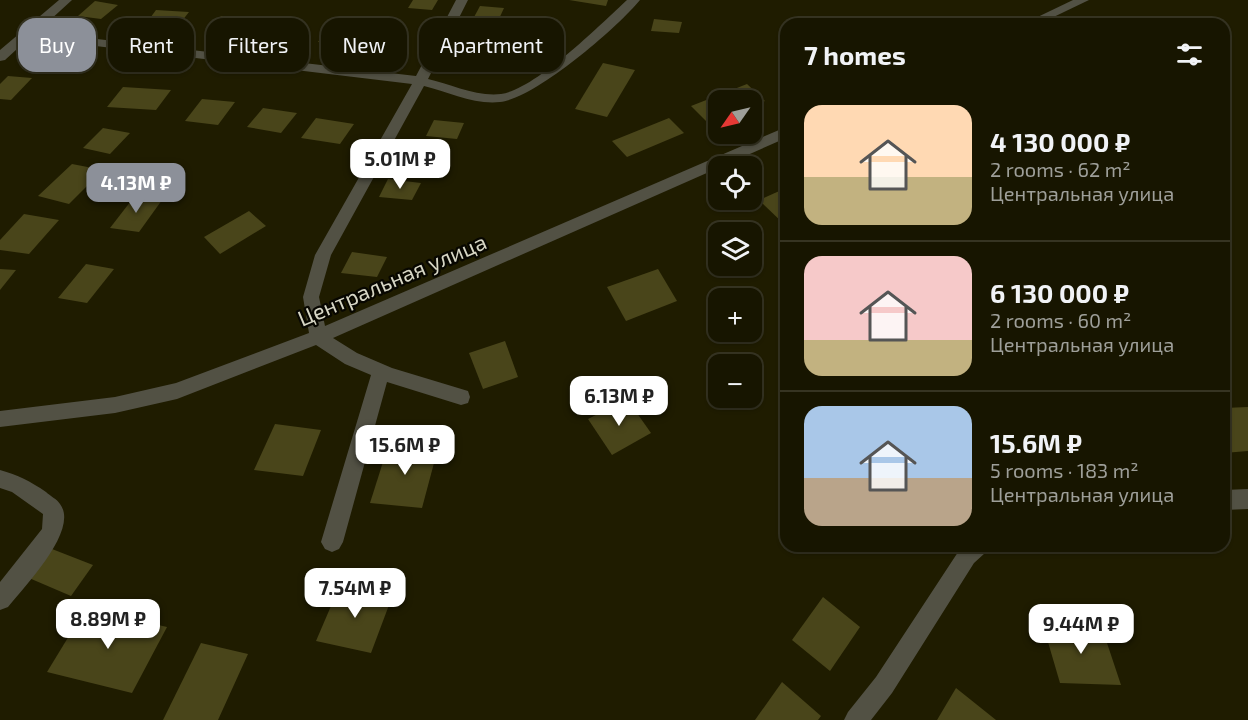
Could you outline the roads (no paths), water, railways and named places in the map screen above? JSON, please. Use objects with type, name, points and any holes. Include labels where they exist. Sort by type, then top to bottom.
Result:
[{"type":"street","points":[[45,18],[66,0]]},
{"type":"street","points":[[461,398],[381,372],[338,353],[318,337],[311,297],[323,255],[420,81],[462,0]]},
{"type":"street","points":[[96,42],[420,81],[492,99],[516,95],[559,66],[634,0]]},
{"type":"street","points":[[1042,18],[1083,0]]},
{"type":"street","points":[[0,57],[18,41]]},
{"type":"street","name":"Центральная улица","points":[[0,419],[115,405],[177,391],[318,337],[780,135]]},
{"type":"street","points":[[332,542],[381,372]]},
{"type":"street","points":[[0,479],[18,484],[53,510],[52,532],[39,552],[0,599]]},
{"type":"street","points":[[1230,500],[1248,499]]},
{"type":"street","points":[[856,720],[884,685],[966,556],[971,552]]}]
